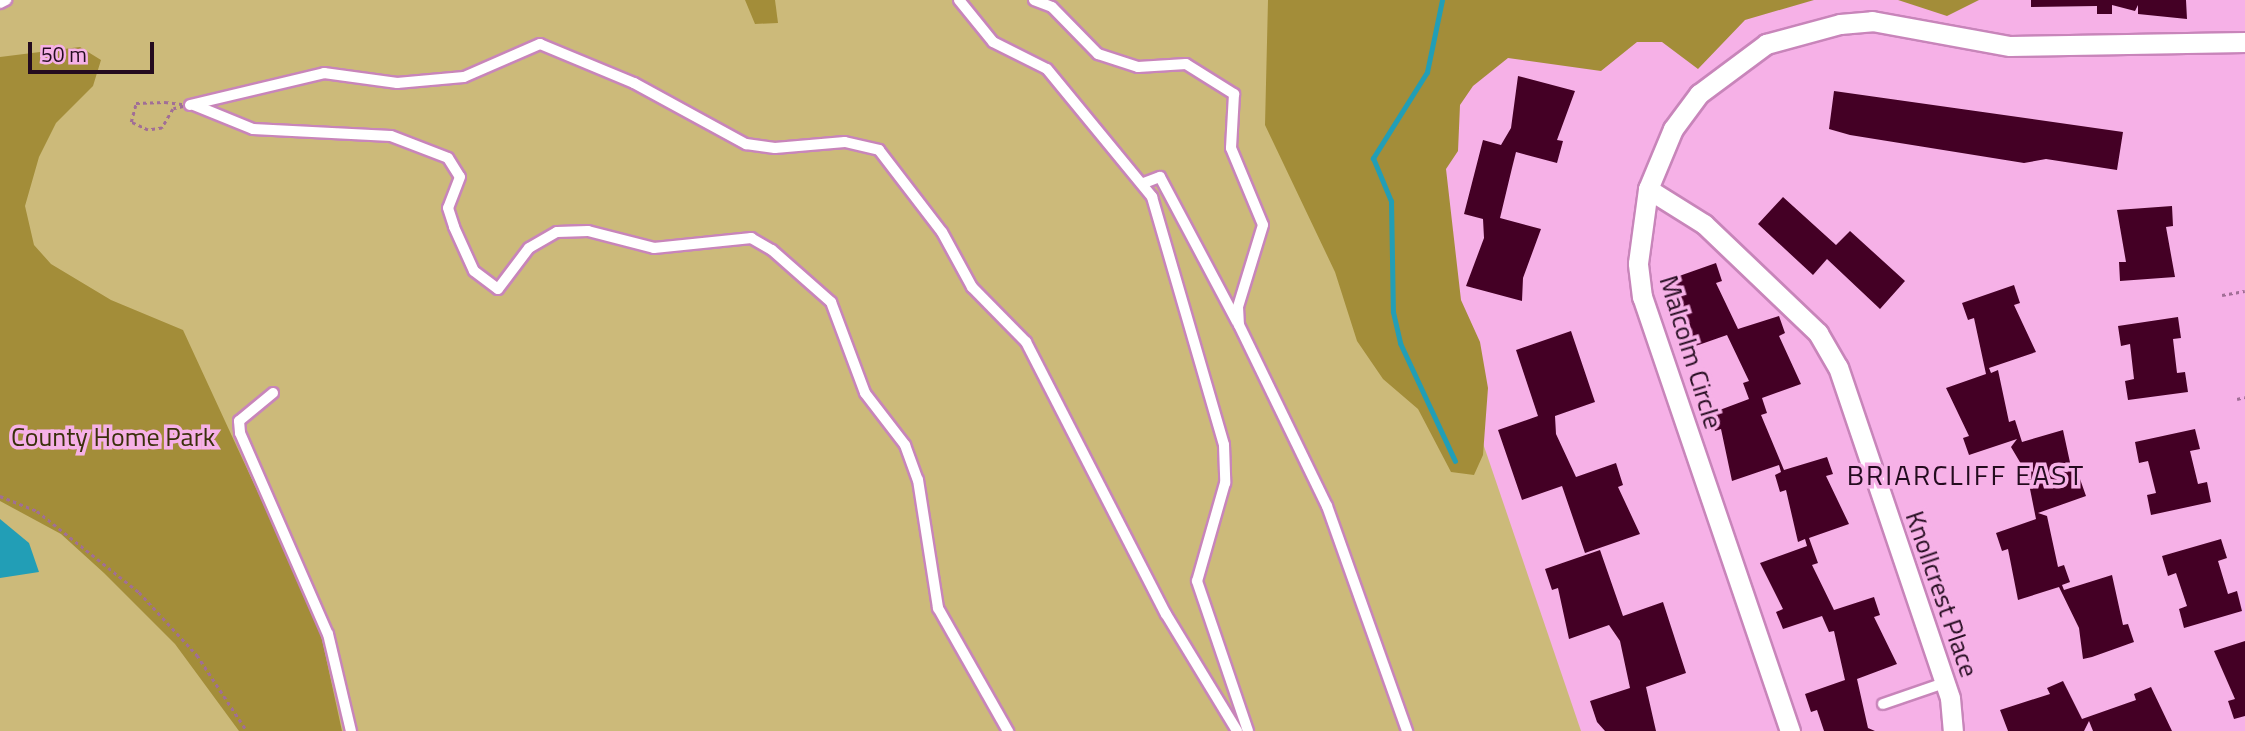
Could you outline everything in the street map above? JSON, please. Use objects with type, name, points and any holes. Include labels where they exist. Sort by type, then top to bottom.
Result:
[{"type":"street","name":"Malcolm Circle","points":[[1790,731],[1642,297],[1638,263],[1648,189],[1673,129],[1699,94],[1766,44],[1802,31],[1872,22],[1963,41],[2057,48],[2245,42]]},
{"type":"street","name":"Knollcrest Place","points":[[1648,189],[1704,224],[1818,333],[1838,368],[1944,683],[1953,731]]},
{"type":"lane","points":[[0,3],[6,0]]},
{"type":"lane","points":[[960,0],[993,42],[1047,69],[1144,183],[1224,445],[1225,483],[1197,581],[1248,731]]},
{"type":"lane","points":[[1034,0],[1052,7],[1079,42],[1098,54],[1138,67],[1186,64],[1234,94],[1231,148],[1263,225],[1238,307],[1240,325]]},
{"type":"lane","points":[[190,104],[324,73],[397,83],[464,77],[540,44],[746,144],[775,148],[845,142],[878,150],[942,232],[972,287],[1026,342],[1166,614],[1237,731]]},
{"type":"lane","points":[[190,104],[211,107],[253,129],[391,136],[448,159],[460,177],[448,208],[454,227],[486,286],[508,284],[529,248],[557,232],[587,231],[654,248],[751,237],[772,250],[831,302],[865,393],[905,444],[918,480],[937,608],[1008,731]]},
{"type":"lane","points":[[1144,183],[1160,177],[1240,325],[1326,506],[1408,731]]},
{"type":"lane","points":[[273,393],[239,421],[240,433],[328,634],[351,731]]},
{"type":"lane","points":[[1883,704],[1944,683]]},
{"type":"path","points":[[136,103],[190,104],[173,109],[162,128],[148,130],[131,121],[136,103]]},
{"type":"path","points":[[2222,295],[2245,290]]},
{"type":"path","points":[[2236,399],[2245,397]]},
{"type":"path","points":[[0,496],[37,511],[139,592],[204,664],[247,731]]},
{"type":"green space","points":[[0,0],[1332,0],[1581,731],[0,731]]},
{"type":"green space","points":[[745,0],[775,0],[778,23],[755,24]]},
{"type":"green space","points":[[1268,0],[1814,0],[1745,20],[1698,69],[1662,42],[1637,42],[1601,71],[1508,58],[1473,86],[1460,105],[1458,151],[1446,169],[1461,300],[1480,342],[1488,388],[1483,455],[1474,475],[1451,472],[1418,409],[1383,379],[1357,341],[1335,272],[1265,125]]},
{"type":"green space","points":[[1898,0],[1979,0],[1947,16]]},
{"type":"green space","name":"County Home Park","points":[[80,47],[101,60],[93,86],[56,123],[39,157],[25,206],[34,245],[51,264],[111,300],[183,330],[303,590],[321,635],[342,731],[239,731],[175,644],[104,573],[61,534],[0,501],[0,57]]},
{"type":"shaded area","points":[[0,519],[29,543],[39,572],[0,578]]},
{"type":"building","points":[[2031,0],[2186,0],[2187,19],[2138,14],[2138,5],[2135,11],[2112,5],[2112,14],[2097,14],[2097,6],[2031,7]]},
{"type":"building","points":[[1518,76],[1575,91],[1557,140],[1563,141],[1557,163],[1516,152],[1500,218],[1541,229],[1523,278],[1522,301],[1466,286],[1484,238],[1483,219],[1464,214],[1483,140],[1501,145],[1511,128]]},
{"type":"building","points":[[1834,91],[2123,132],[2117,170],[2046,159],[2024,163],[1850,135],[1829,129]]},
{"type":"building","points":[[1783,197],[1836,245],[1850,231],[1905,281],[1880,309],[1827,259],[1813,275],[1758,224]]},
{"type":"building","points":[[2172,206],[2173,226],[2166,227],[2175,277],[2120,281],[2119,262],[2126,262],[2117,210]]},
{"type":"building","points":[[1716,263],[1722,281],[1716,283],[1738,329],[1779,316],[1785,333],[1779,336],[1801,384],[1762,398],[1767,413],[1761,415],[1784,470],[1827,457],[1833,474],[1826,476],[1849,524],[1809,538],[1818,563],[1812,565],[1834,610],[1874,597],[1880,615],[1874,617],[1897,664],[1857,679],[1868,728],[1875,731],[1824,731],[1817,710],[1811,712],[1805,694],[1845,680],[1834,631],[1829,632],[1822,616],[1783,629],[1776,612],[1783,609],[1760,563],[1807,546],[1805,539],[1798,542],[1786,490],[1780,492],[1775,475],[1781,472],[1779,465],[1732,481],[1721,429],[1715,431],[1709,414],[1749,399],[1743,383],[1749,381],[1727,335],[1687,349],[1681,331],[1687,329],[1665,281]]},
{"type":"building","points":[[2014,285],[2020,303],[2014,305],[2036,352],[1989,368],[1991,373],[1998,370],[2009,422],[2015,420],[2022,442],[2063,430],[2074,481],[2080,479],[2086,496],[2038,513],[2047,516],[2058,567],[2064,565],[2070,582],[2062,585],[2064,590],[2112,575],[2123,625],[2128,624],[2134,642],[2083,659],[2079,628],[2059,587],[2018,600],[2008,549],[2002,551],[1996,533],[2036,519],[2027,474],[2011,447],[2017,439],[1969,455],[1963,438],[1969,436],[1946,388],[1986,374],[1974,318],[1968,320],[1962,303]]},
{"type":"building","points":[[2178,317],[2181,338],[2173,339],[2177,373],[2185,372],[2188,392],[2128,400],[2125,381],[2134,379],[2130,344],[2121,346],[2118,326]]},
{"type":"building","points":[[1571,331],[1595,402],[1555,416],[1556,434],[1576,477],[1616,463],[1623,485],[1618,487],[1640,534],[1585,553],[1562,486],[1522,500],[1498,430],[1538,416],[1516,350]]},
{"type":"building","points":[[2195,429],[2200,449],[2190,451],[2198,484],[2207,482],[2211,502],[2151,515],[2147,495],[2156,493],[2148,461],[2139,463],[2135,442]]},
{"type":"building","points":[[2221,539],[2227,558],[2218,561],[2228,594],[2237,591],[2242,611],[2184,628],[2179,609],[2187,606],[2176,573],[2168,576],[2162,556]]},
{"type":"building","points":[[1600,550],[1623,616],[1663,602],[1686,673],[1646,687],[1656,731],[1605,731],[1597,722],[1590,701],[1630,688],[1620,641],[1609,625],[1569,639],[1558,588],[1552,590],[1545,569]]},
{"type":"building","points":[[2245,641],[2245,716],[2234,719],[2228,701],[2235,699],[2214,651]]},
{"type":"building","points":[[2063,681],[2082,719],[2136,700],[2134,694],[2151,687],[2172,731],[2093,731],[2089,721],[2084,731],[2008,731],[2000,710],[2050,694],[2047,688]]},
{"type":"waterway","points":[[1442,0],[1427,72],[1373,158],[1391,201],[1393,312],[1400,343],[1455,461]]},
{"type":"district","name":"BRIARCLIFF EAST","points":[[1966,475]]}]
